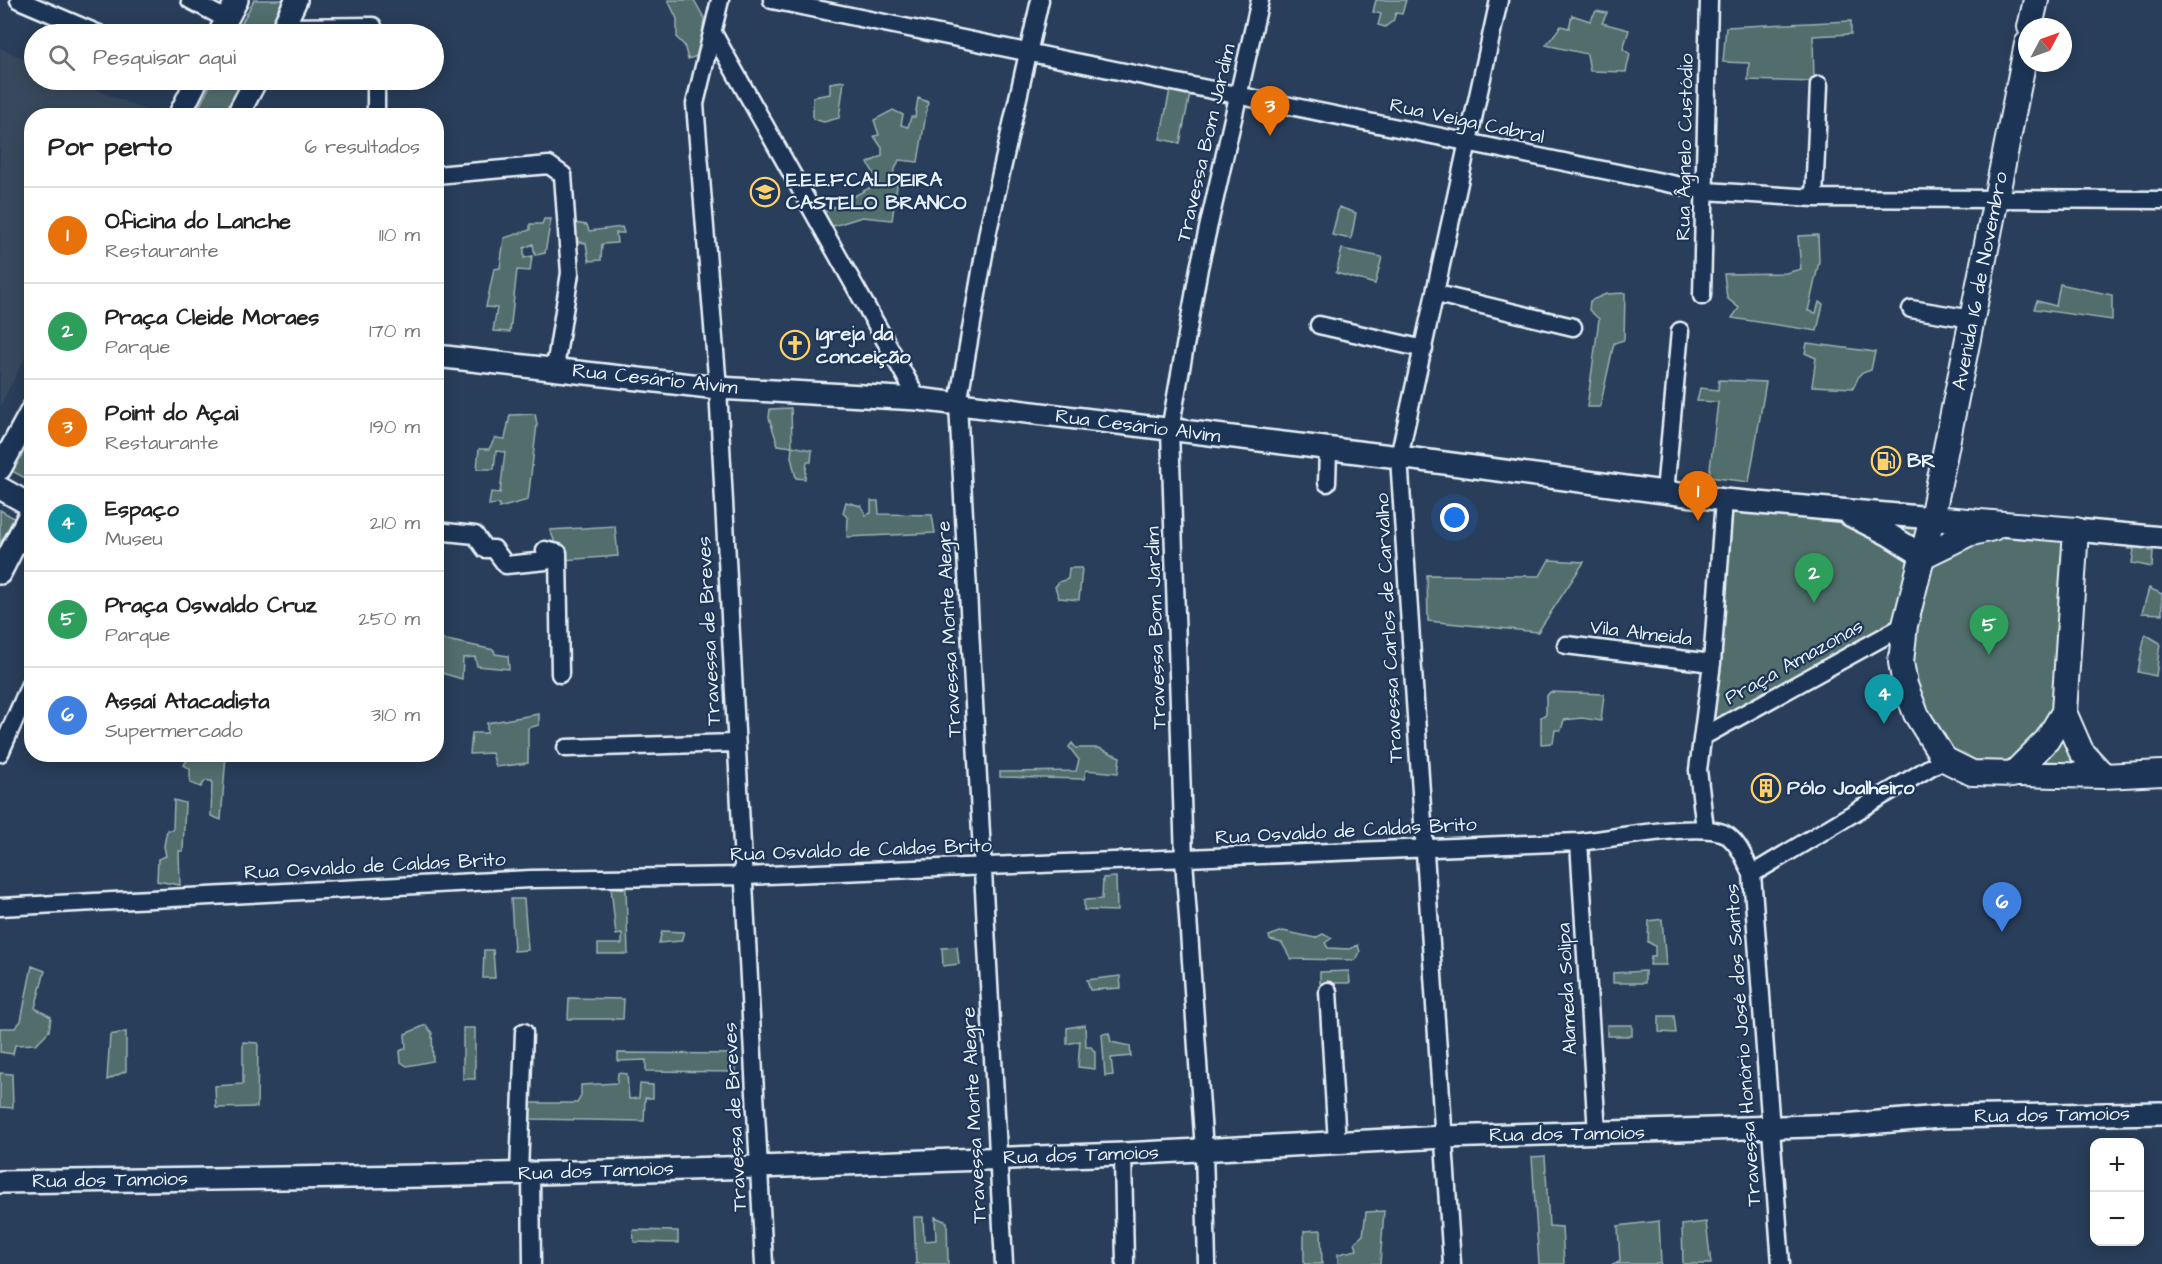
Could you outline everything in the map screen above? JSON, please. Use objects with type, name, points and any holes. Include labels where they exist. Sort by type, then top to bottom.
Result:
[{"type":"main road","points":[[2032,18],[2036,0]]},
{"type":"main road","name":"Avenida 16 de Novembro","points":[[1944,759],[1916,714],[1905,685],[1901,662],[1905,625],[1932,518],[2021,72]]},
{"type":"main road","points":[[1932,518],[2076,530],[2064,712],[2081,751],[2104,776]]},
{"type":"main road","points":[[1923,556],[1968,534],[2023,524]]},
{"type":"main road","points":[[2012,775],[2047,740],[2064,712]]},
{"type":"main road","points":[[1944,759],[1972,773],[2104,776],[2162,773]]},
{"type":"street","points":[[19,0],[75,24]]},
{"type":"street","points":[[190,0],[218,24]]},
{"type":"street","points":[[224,24],[237,0]]},
{"type":"street","points":[[285,24],[296,0]]},
{"type":"street","name":"Travessa de Breves","points":[[720,0],[695,104],[718,387],[764,1264]]},
{"type":"street","name":"Rua Veiga Cabral","points":[[772,0],[1706,191],[1814,198],[2162,200]]},
{"type":"street","name":"Travessa Monte Alegre","points":[[1004,1264],[958,404],[988,231],[1040,0]]},
{"type":"street","name":"Travessa Bom Jardim","points":[[1207,1264],[1204,1150],[1185,859],[1170,430],[1199,268],[1260,0]]},
{"type":"street","name":"Travessa Carlos de Carvalho","points":[[1452,1264],[1399,457],[1437,294],[1499,0]]},
{"type":"street","name":"Rua Âgnelo Custódio","points":[[1702,296],[1709,0]]},
{"type":"street","points":[[713,33],[918,399]]},
{"type":"street","points":[[1814,198],[1819,85]]},
{"type":"street","points":[[183,108],[192,90]]},
{"type":"street","points":[[241,108],[251,90]]},
{"type":"street","points":[[376,90],[376,108]]},
{"type":"street","points":[[444,174],[549,165],[563,176],[570,273],[555,368]]},
{"type":"street","points":[[1437,294],[1574,327]]},
{"type":"street","points":[[1911,309],[1972,319]]},
{"type":"street","points":[[1319,325],[1424,349]]},
{"type":"street","points":[[1665,492],[1680,330]]},
{"type":"street","name":"Rua Cesário Alvim","points":[[444,357],[718,387],[918,399],[1399,457],[1724,500],[1932,518]]},
{"type":"street","points":[[0,469],[24,425]]},
{"type":"street","points":[[1327,483],[1328,450]]},
{"type":"street","points":[[0,488],[24,503]]},
{"type":"street","points":[[1705,829],[1698,770],[1712,663],[1724,500]]},
{"type":"street","name":"Rua Cesário Alvim","points":[[1839,510],[1888,534],[1923,556]]},
{"type":"street","points":[[1,570],[24,524]]},
{"type":"street","points":[[2076,530],[2162,538]]},
{"type":"street","points":[[444,532],[475,535],[485,549],[494,549],[506,565],[546,561],[545,550],[558,553],[560,674]]},
{"type":"street","name":"Praça Amazonas","points":[[1704,736],[1905,625]]},
{"type":"street","name":"Vila Almeida","points":[[1566,645],[1712,663]]},
{"type":"street","points":[[0,753],[24,698]]},
{"type":"street","points":[[566,748],[735,743]]},
{"type":"street","points":[[1752,874],[1944,759]]},
{"type":"street","name":"Rua Osvaldo de Caldas Brito","points":[[0,907],[531,879],[744,876],[982,867],[1580,842],[1705,829],[1722,833]]},
{"type":"street","name":"Travessa Honório José dos Santos","points":[[1722,833],[1739,849],[1752,874],[1781,1264]]},
{"type":"street","name":"Alameda Solipa","points":[[1580,842],[1597,1133]]},
{"type":"street","points":[[1328,991],[1337,1143]]},
{"type":"street","points":[[524,1032],[525,1174],[532,1264]]},
{"type":"street","name":"Rua dos Tamoios","points":[[0,1182],[525,1174],[758,1167],[1122,1154],[1444,1137],[1843,1125],[1940,1117],[2162,1113]]},
{"type":"street","points":[[1122,1154],[1125,1264]]},
{"type":"shaded area","points":[[0,48],[24,59],[24,90],[97,90],[141,108],[24,108],[24,360],[0,406]]},
{"type":"green space","points":[[254,0],[285,0],[272,24],[241,24]]},
{"type":"green space","points":[[668,0],[694,0],[704,18],[700,55],[688,59],[684,45],[677,38],[677,19]]},
{"type":"green space","points":[[1376,0],[1406,0],[1402,14],[1396,13],[1393,21],[1385,27],[1378,25],[1381,14],[1373,12]]},
{"type":"green space","points":[[1596,11],[1607,13],[1602,23],[1629,30],[1623,49],[1630,54],[1626,72],[1590,71],[1587,54],[1546,45],[1561,26],[1569,28],[1572,15],[1590,21]]},
{"type":"green space","points":[[1851,21],[1851,34],[1813,36],[1814,82],[1748,80],[1749,63],[1723,62],[1726,27]]},
{"type":"green space","points":[[844,81],[839,118],[824,122],[813,119],[813,97],[830,94],[830,83]]},
{"type":"green space","points":[[208,90],[238,90],[228,108],[199,108]]},
{"type":"green space","points":[[1170,90],[1190,94],[1180,143],[1160,139]]},
{"type":"green space","points":[[918,98],[928,102],[918,162],[899,160],[893,174],[898,179],[892,220],[862,217],[830,227],[824,212],[879,183],[868,163],[882,156],[882,148],[874,136],[879,135],[874,120],[893,110],[903,115],[901,125],[908,127],[911,117],[915,117]]},
{"type":"green space","points":[[1339,207],[1356,213],[1351,239],[1332,235]]},
{"type":"green space","points":[[544,219],[551,219],[545,253],[535,255],[533,244],[524,248],[524,258],[532,256],[530,271],[517,270],[510,332],[493,331],[497,308],[486,307],[494,269],[500,268],[504,238],[530,230],[530,224],[542,224]]},
{"type":"green space","points":[[574,223],[587,225],[589,231],[622,227],[624,233],[616,233],[617,243],[602,244],[601,260],[589,261],[586,243],[573,241]]},
{"type":"green space","points":[[1818,235],[1819,262],[1808,311],[1816,313],[1819,302],[1823,304],[1817,331],[1732,318],[1739,308],[1727,298],[1724,274],[1786,273],[1801,269],[1798,236]]},
{"type":"green space","points":[[1342,249],[1382,257],[1375,284],[1336,273]]},
{"type":"green space","points":[[2060,284],[2112,295],[2112,320],[2034,309],[2037,301],[2056,306]]},
{"type":"green space","points":[[1625,293],[1624,340],[1614,343],[1600,407],[1587,407],[1599,319],[1589,310],[1590,301],[1606,294]]},
{"type":"green space","points":[[1807,343],[1875,352],[1871,370],[1860,374],[1853,388],[1812,386],[1816,358],[1805,353]]},
{"type":"green space","points":[[1719,380],[1766,382],[1749,482],[1709,477],[1718,402],[1697,401],[1700,388],[1718,390]]},
{"type":"green space","points":[[791,408],[792,446],[812,450],[811,462],[807,462],[805,479],[796,478],[791,457],[792,447],[778,445],[769,418],[770,409]]},
{"type":"green space","points":[[535,414],[537,424],[528,500],[499,508],[499,504],[489,505],[491,492],[500,493],[505,452],[496,451],[494,469],[477,469],[479,449],[489,449],[495,438],[505,439],[510,415]]},
{"type":"green space","points":[[24,439],[24,477],[8,469]]},
{"type":"green space","points":[[1724,500],[1929,516],[1905,625],[1704,736]]},
{"type":"green space","points":[[871,501],[878,501],[879,514],[932,515],[935,533],[847,537],[848,518],[843,513],[846,502],[861,506],[866,515],[871,513]]},
{"type":"green space","points":[[0,510],[14,518],[0,544]]},
{"type":"green space","points":[[615,526],[618,556],[562,560],[550,530]]},
{"type":"green space","points":[[1993,533],[2076,537],[2062,712],[2095,770],[1974,766],[1950,754],[1912,685],[1913,626],[1927,562]]},
{"type":"green space","points":[[2130,541],[2149,544],[2149,551],[2153,551],[2152,567],[2132,563],[2134,549],[2128,549]]},
{"type":"green space","points":[[1549,560],[1584,562],[1538,632],[1428,621],[1427,575],[1540,576]]},
{"type":"green space","points":[[1069,568],[1082,568],[1079,600],[1059,598],[1055,587],[1059,582],[1068,579]]},
{"type":"green space","points":[[2149,588],[2162,594],[2162,614],[2142,613]]},
{"type":"green space","points":[[2145,634],[2160,643],[2156,676],[2138,672]]},
{"type":"green space","points":[[444,639],[494,650],[495,654],[508,656],[509,669],[477,666],[475,657],[463,658],[462,679],[444,674]]},
{"type":"green space","points":[[1550,692],[1604,694],[1601,721],[1582,718],[1564,720],[1561,730],[1555,730],[1553,743],[1541,744],[1541,717],[1546,714],[1546,697]]},
{"type":"green space","points":[[539,714],[539,725],[528,728],[528,763],[496,767],[492,753],[470,754],[472,733],[487,733],[487,723]]},
{"type":"green space","points":[[1072,743],[1076,748],[1099,748],[1120,757],[1118,773],[1086,770],[1084,779],[1000,777],[1000,772],[1076,771],[1079,760],[1069,747]]},
{"type":"green space","points":[[186,762],[225,762],[221,820],[211,816],[212,781],[205,781],[201,787],[190,783],[190,769],[184,765]]},
{"type":"green space","points":[[174,800],[185,803],[183,851],[179,851],[180,885],[157,881],[158,859],[166,856],[164,846],[167,830],[173,830]]},
{"type":"green space","points":[[1116,877],[1117,911],[1084,910],[1084,900],[1102,899],[1103,878]]},
{"type":"green space","points":[[611,887],[626,889],[628,954],[598,954],[598,944],[622,944],[622,934],[616,935]]},
{"type":"green space","points":[[511,899],[524,899],[528,950],[514,951]]},
{"type":"green space","points":[[1662,919],[1666,965],[1650,965],[1651,956],[1655,956],[1655,946],[1648,942],[1649,921]]},
{"type":"green space","points":[[662,931],[684,932],[681,941],[659,943]]},
{"type":"green space","points":[[1283,931],[1315,938],[1323,934],[1332,938],[1325,943],[1328,948],[1350,949],[1358,945],[1360,952],[1356,960],[1291,959],[1282,943],[1270,940],[1269,936]]},
{"type":"green space","points":[[957,947],[959,964],[943,966],[942,948]]},
{"type":"green space","points":[[484,950],[493,950],[495,978],[483,978]]},
{"type":"green space","points":[[32,966],[45,971],[35,1008],[51,1017],[49,1031],[36,1044],[15,1045],[13,1054],[0,1052],[0,1028],[15,1028],[21,1021]]},
{"type":"green space","points":[[1349,971],[1350,983],[1320,983],[1320,972]]},
{"type":"green space","points":[[1645,971],[1645,983],[1613,983],[1613,973]]},
{"type":"green space","points":[[1120,976],[1121,988],[1090,990],[1087,980]]},
{"type":"green space","points":[[569,998],[624,999],[623,1019],[568,1019]]},
{"type":"green space","points":[[1659,1016],[1674,1016],[1676,1033],[1659,1032]]},
{"type":"green space","points":[[426,1025],[432,1033],[433,1061],[407,1066],[401,1062],[400,1051],[406,1048],[405,1034]]},
{"type":"green space","points":[[1085,1025],[1086,1047],[1091,1047],[1095,1052],[1095,1069],[1078,1067],[1080,1041],[1067,1044],[1067,1028]]},
{"type":"green space","points":[[1607,1025],[1632,1025],[1632,1036],[1607,1036]]},
{"type":"green space","points":[[463,1028],[475,1028],[475,1079],[463,1079]]},
{"type":"green space","points":[[126,1032],[126,1071],[107,1080],[110,1035]]},
{"type":"green space","points":[[1109,1033],[1111,1042],[1130,1046],[1131,1056],[1111,1058],[1113,1075],[1105,1076],[1102,1034]]},
{"type":"green space","points":[[243,1042],[258,1043],[257,1107],[216,1108],[215,1086],[243,1084]]},
{"type":"green space","points":[[618,1053],[737,1054],[736,1072],[646,1071],[646,1060],[618,1061]]},
{"type":"green space","points":[[0,1073],[12,1074],[13,1108],[0,1107]]},
{"type":"green space","points":[[618,1073],[627,1074],[629,1099],[639,1098],[640,1084],[653,1085],[653,1098],[645,1098],[644,1121],[530,1119],[530,1103],[577,1103],[581,1096],[581,1085],[617,1083]]},
{"type":"green space","points":[[1545,1156],[1549,1226],[1562,1227],[1564,1264],[1539,1264],[1532,1157]]},
{"type":"green space","points":[[1384,1211],[1380,1264],[1338,1264],[1338,1254],[1357,1250],[1355,1242],[1363,1235],[1366,1212]]},
{"type":"green space","points":[[914,1217],[923,1217],[924,1241],[936,1240],[935,1217],[947,1222],[948,1264],[916,1264]]},
{"type":"green space","points":[[1659,1221],[1661,1264],[1612,1264],[1620,1262],[1618,1226]]},
{"type":"green space","points":[[1706,1222],[1711,1264],[1683,1264],[1682,1225]]},
{"type":"green space","points":[[633,1230],[678,1231],[678,1243],[634,1242]]},
{"type":"green space","points":[[1321,1230],[1322,1264],[1304,1264],[1304,1231]]},
{"type":"place","name":"Point do Açai","points":[[1270,136]]},
{"type":"place","name":"E.E.E.F.CALDEIRA CASTELO BRANCO","points":[[765,192]]},
{"type":"place","name":"Igreja da conceição","points":[[795,345]]},
{"type":"place","name":"BR","points":[[1886,461]]},
{"type":"place","name":"Oficina do Lanche","points":[[1698,521]]},
{"type":"place","name":"Praça Cleide Moraes","points":[[1814,603]]},
{"type":"place","name":"Praça Oswaldo Cruz","points":[[1989,655]]},
{"type":"place","name":"Espaço","points":[[1884,724]]},
{"type":"place","name":"Pólo Joalheiro","points":[[1766,788]]},
{"type":"place","name":"Assaí Atacadista","points":[[2002,932]]}]
